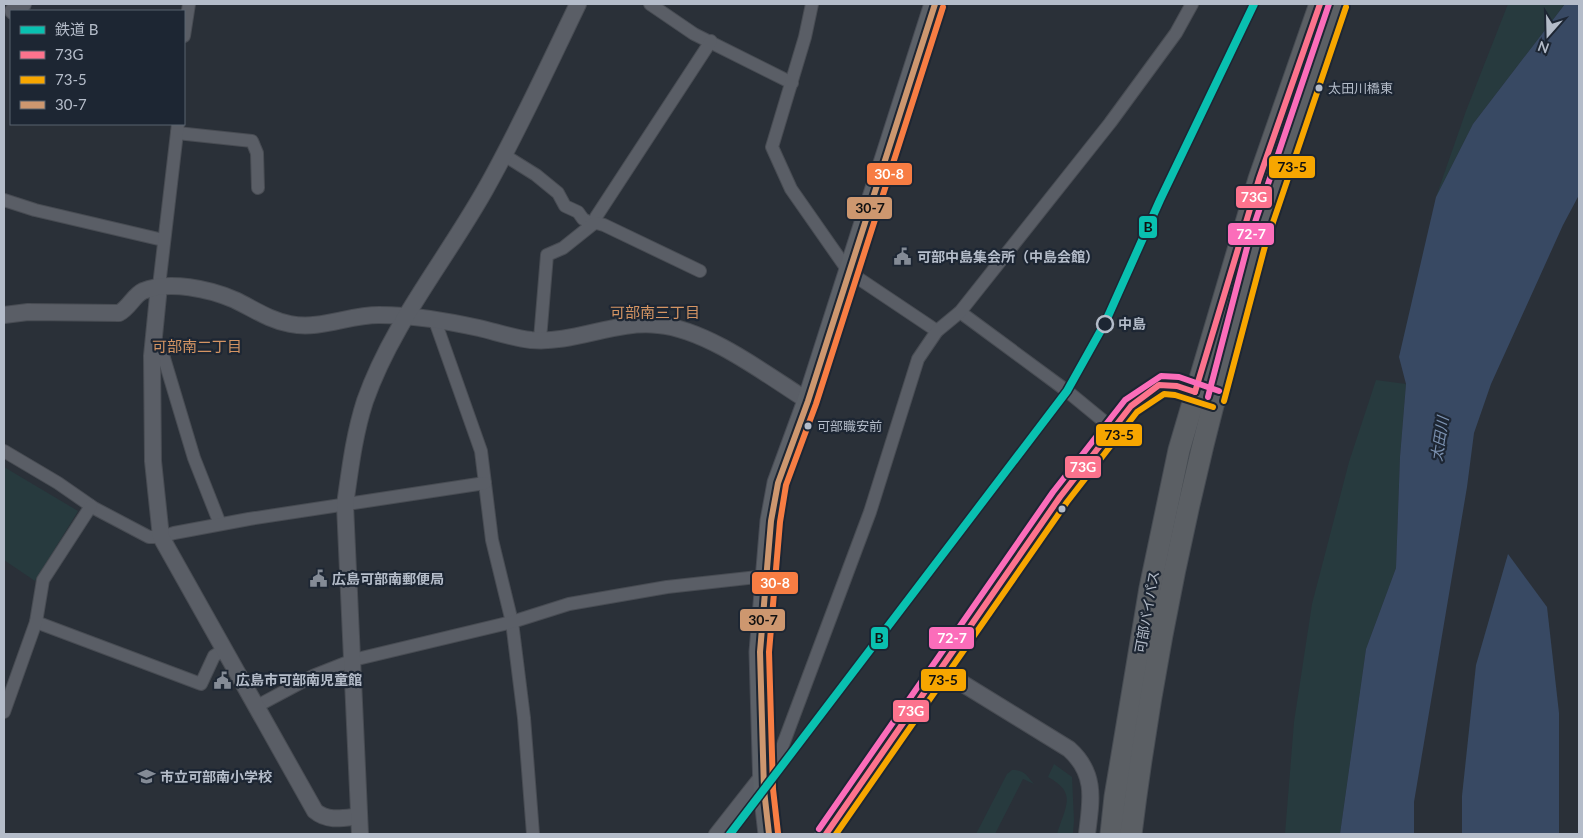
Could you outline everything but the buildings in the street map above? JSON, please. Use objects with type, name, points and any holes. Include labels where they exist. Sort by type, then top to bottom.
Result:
[{"type":"highway","name":"可部バイパス","points":[[1112,834],[1115,797],[1150,588],[1179,450],[1259,179],[1320,4]]},
{"type":"highway","name":"可部バイパス","points":[[1132,834],[1143,741],[1182,528],[1257,243],[1338,4]]},
{"type":"highway","points":[[826,834],[1060,496],[1131,406],[1159,385],[1177,386],[1216,399]]},
{"type":"main road","points":[[769,834],[763,772],[760,652],[771,521],[778,483],[808,401],[935,4]]},
{"type":"street","points":[[185,30],[189,4]]},
{"type":"street","points":[[360,834],[345,505],[352,452],[365,402],[383,358],[407,315],[456,239],[504,155],[578,4]]},
{"type":"street","points":[[650,4],[694,34],[792,83]]},
{"type":"street","points":[[812,4],[792,83],[772,147],[791,189],[849,272],[937,331]]},
{"type":"street","points":[[715,834],[781,750],[870,512],[918,359],[937,331],[960,312],[1110,124],[1176,34],[1192,4]]},
{"type":"street","points":[[540,339],[547,255],[563,248],[595,223],[596,217],[710,42]]},
{"type":"street","points":[[258,188],[258,153],[252,141],[177,128],[163,240],[152,356],[153,461],[161,538],[315,811],[322,817],[331,819],[359,816]]},
{"type":"street","points":[[504,155],[536,175],[558,194],[565,206],[578,212],[582,219],[595,223],[700,271]]},
{"type":"street","points":[[4,200],[34,210],[163,240]]},
{"type":"street","points":[[4,315],[28,312],[119,313],[127,309],[140,292],[159,286],[171,285],[218,294],[270,319],[304,326],[336,323],[370,315],[407,315],[434,318],[532,340],[588,334],[631,326],[666,326],[683,330],[723,348],[808,401]]},
{"type":"street","points":[[960,312],[1067,391],[1112,428]]},
{"type":"street","points":[[434,318],[481,450],[492,540],[512,622],[524,718],[533,834]]},
{"type":"street","points":[[152,356],[164,358],[194,458],[220,524]]},
{"type":"street","points":[[4,452],[58,483],[91,506],[148,537],[161,538],[174,533],[220,524],[485,483]]},
{"type":"street","points":[[4,712],[36,622],[42,580],[91,506]]},
{"type":"street","points":[[257,706],[315,674],[353,660],[512,622],[569,604],[647,590],[766,576]]},
{"type":"street","points":[[36,622],[201,684],[214,656],[225,649]]},
{"type":"street","points":[[939,669],[1069,750],[1080,759],[1089,780],[1090,806],[1087,834]]},
{"type":"green space","points":[[1508,4],[1565,4],[1473,124],[1436,197],[1466,111]]},
{"type":"green space","points":[[1376,380],[1406,384],[1400,457],[1396,568],[1366,649],[1340,834],[1285,834],[1294,722],[1312,604],[1349,462]]},
{"type":"green space","points":[[4,467],[78,511],[35,581],[4,560]]},
{"type":"green space","points":[[1054,764],[1072,777],[1073,834],[1057,834],[1067,801],[1063,789],[1048,777]]},
{"type":"green space","points":[[1012,770],[1023,772],[1034,784],[1023,779],[995,834],[976,834],[1007,774]]},
{"type":"water","name":"太田川","points":[[1565,4],[1579,4],[1579,195],[1563,225],[1491,384],[1474,433],[1467,487],[1414,802],[1414,834],[1340,834],[1366,649],[1396,568],[1400,457],[1406,384],[1399,357],[1436,197],[1473,124]]},
{"type":"water","points":[[1508,554],[1547,607],[1559,713],[1559,834],[1462,834],[1462,796],[1476,665]]},
{"type":"rail line","name":"B","points":[[730,834],[1067,391],[1105,323],[1160,200],[1254,4]]},
{"type":"transit line","name":"30-7","points":[[769,834],[764,790],[760,652],[771,521],[778,483],[808,401],[935,4]]},
{"type":"transit line","name":"73G","points":[[1195,392],[1259,179],[1320,4]]},
{"type":"transit line","name":"72-7","points":[[1208,397],[1249,240],[1329,4]]},
{"type":"transit line","name":"30-8","points":[[778,833],[773,789],[769,652],[780,522],[786,485],[816,404],[943,7]]},
{"type":"transit line","name":"73-5","points":[[1224,401],[1265,246],[1346,7]]},
{"type":"transit line","name":"72-7","points":[[819,829],[1053,492],[1125,400],[1161,376],[1179,377],[1219,391]]},
{"type":"transit line","name":"73G","points":[[826,834],[1060,497],[1131,406],[1159,385],[1177,386],[1195,392]]},
{"type":"transit line","name":"73-5","points":[[836,834],[1067,502],[1137,412],[1164,394],[1175,395],[1213,407]]},
{"type":"place","name":"太田川橋東","points":[[1319,88]]},
{"type":"place","name":"可部中島集会所（中島会館）","points":[[903,257]]},
{"type":"place","name":"中島","points":[[1105,324]]},
{"type":"place","name":"可部職安前","points":[[808,426]]},
{"type":"place","name":"広島可部南郵便局","points":[[318,579]]},
{"type":"place","name":"広島市可部南児童館","points":[[222,680]]},
{"type":"place","name":"市立可部南小学校","points":[[146,777]]},
{"type":"district","name":"可部南三丁目","points":[[655,313]]},
{"type":"district","name":"可部南二丁目","points":[[197,347]]}]
